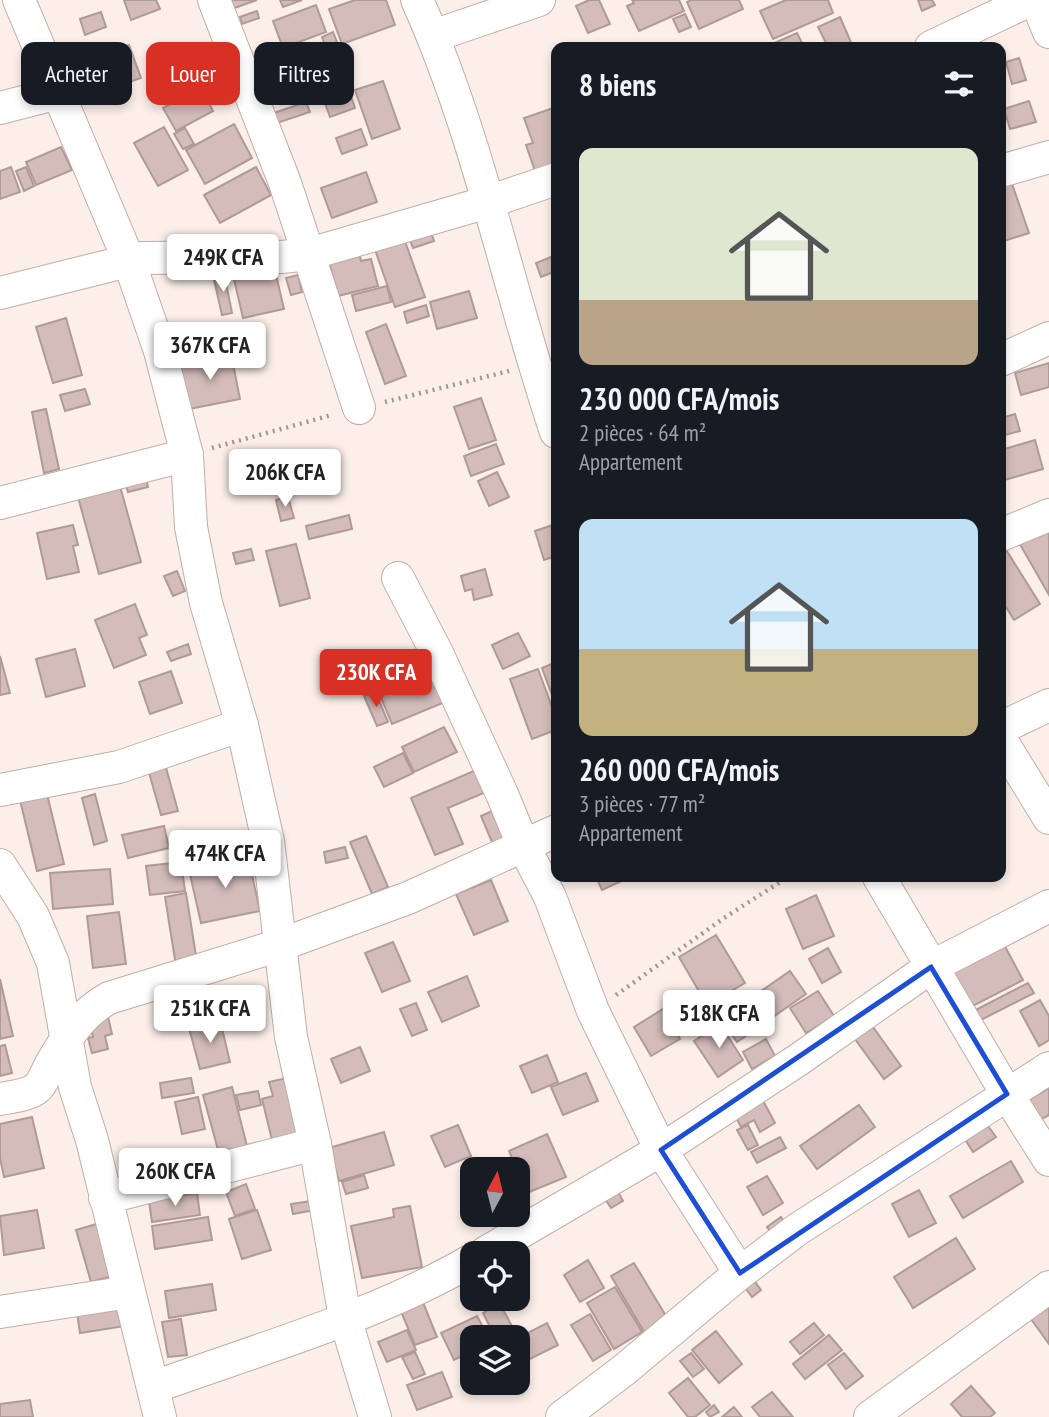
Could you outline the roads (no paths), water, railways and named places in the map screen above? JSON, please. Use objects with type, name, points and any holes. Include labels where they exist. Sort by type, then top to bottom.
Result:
[{"type":"street","points":[[19,0],[37,42]]},
{"type":"street","points":[[214,0],[285,183],[359,408]]},
{"type":"street","points":[[416,0],[433,36],[488,202],[545,360],[551,399]]},
{"type":"street","points":[[433,36],[539,0]]},
{"type":"street","points":[[942,42],[1030,0]]},
{"type":"street","points":[[1036,0],[1049,32]]},
{"type":"street","points":[[0,108],[21,103]]},
{"type":"street","points":[[63,105],[130,261],[160,351],[187,455],[191,527],[206,603],[242,725],[268,841],[291,1038],[315,1144],[345,1318],[375,1417]]},
{"type":"street","points":[[1006,170],[1049,157]]},
{"type":"street","points":[[0,293],[156,256],[282,257],[309,254],[488,202],[551,181]]},
{"type":"street","points":[[1006,358],[1049,338]]},
{"type":"street","points":[[0,503],[187,455]]},
{"type":"street","points":[[1006,533],[1049,514]]},
{"type":"street","points":[[398,578],[437,653],[523,845],[550,897],[593,1011],[661,1150],[740,1273]]},
{"type":"street","points":[[1006,726],[1049,705]]},
{"type":"street","points":[[0,790],[119,767],[242,725]]},
{"type":"street","points":[[1006,748],[1049,818]]},
{"type":"street","points":[[0,1099],[37,1088],[66,1038],[93,1007],[109,998],[280,945],[408,898],[551,833]]},
{"type":"street","points":[[4,877],[33,916],[53,963],[75,1087],[92,1140],[157,1402],[345,1318],[436,1281],[460,1267]]},
{"type":"street","points":[[882,882],[1049,1160]]},
{"type":"street","points":[[506,1241],[661,1150],[798,1060],[931,967],[1049,906]]},
{"type":"street","points":[[562,1417],[798,1229],[1049,1068]]},
{"type":"street","points":[[105,1198],[315,1144]]},
{"type":"street","points":[[870,1417],[1049,1287]]},
{"type":"street","points":[[0,1312],[129,1292]]}]
